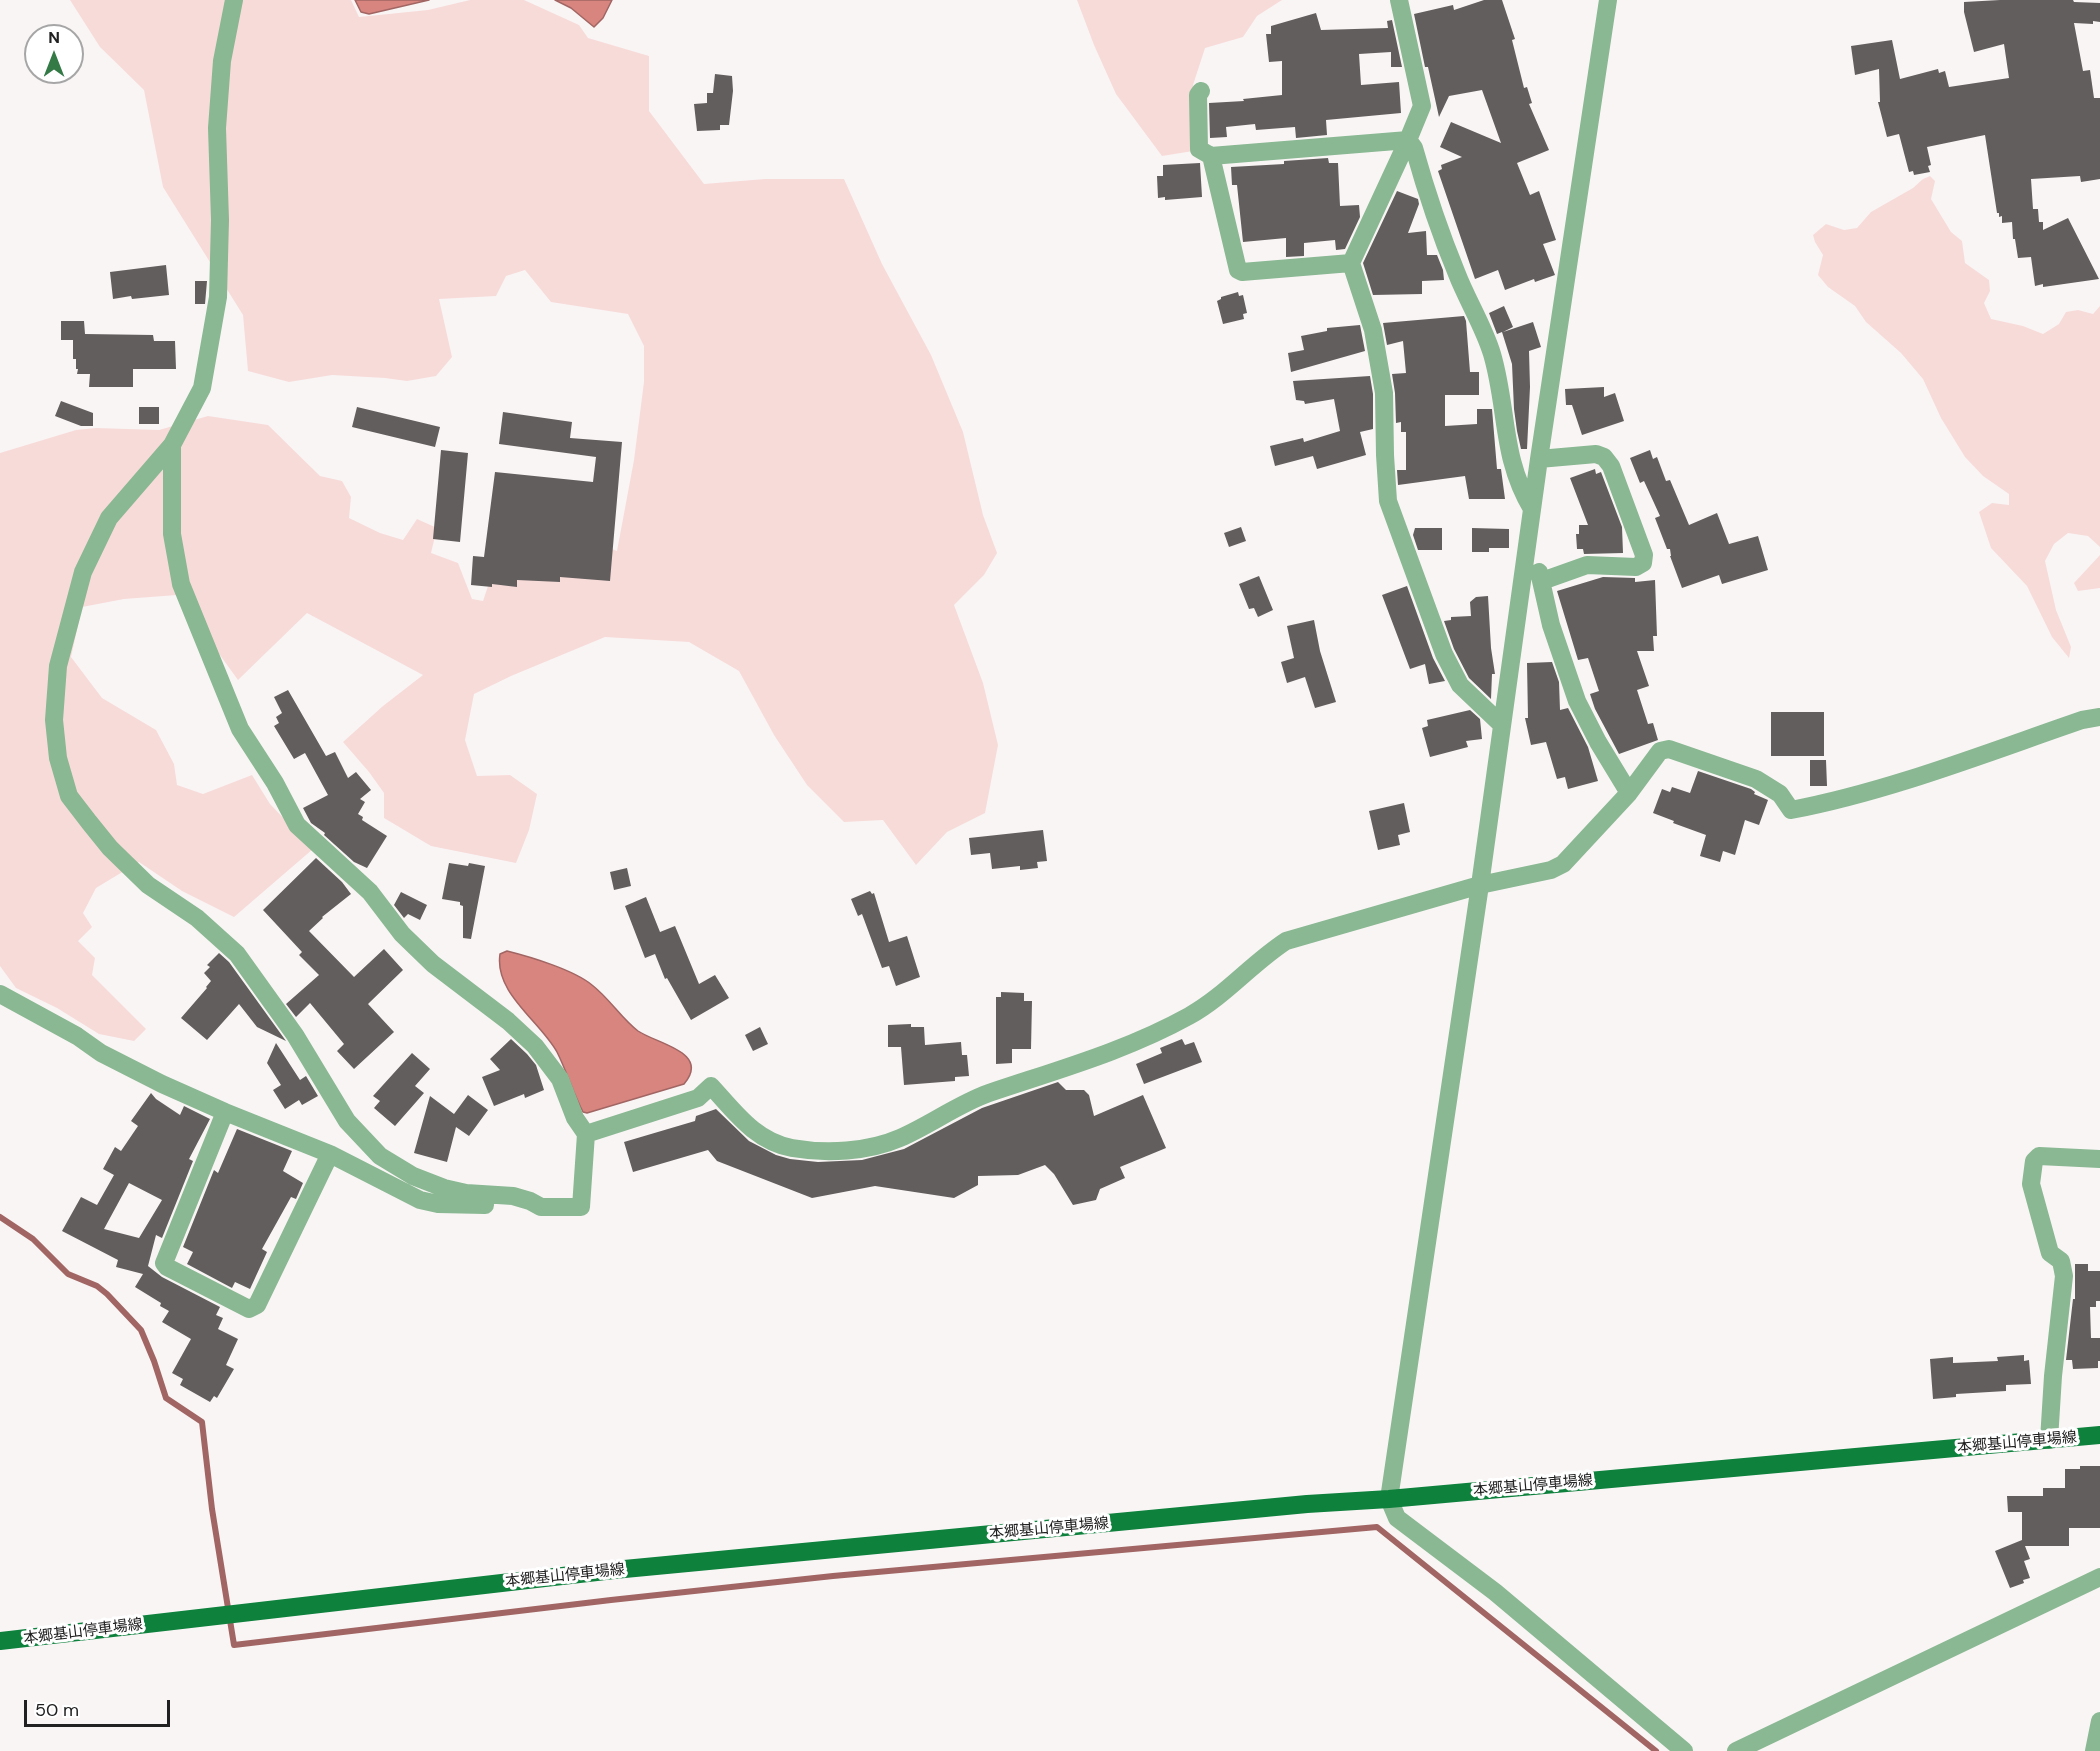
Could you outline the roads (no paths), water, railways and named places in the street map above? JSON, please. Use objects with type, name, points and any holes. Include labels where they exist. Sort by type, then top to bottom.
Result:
[{"type":"main road","name":"本郷基山停車場線","points":[[0,1641],[614,1570],[1306,1504],[1389,1499],[2100,1435]]},
{"type":"street","points":[[234,0],[222,61],[217,128],[220,220],[218,297],[202,388],[171,445],[109,518],[83,572],[58,666],[54,720],[58,758],[69,796],[111,848],[148,885],[197,918],[237,954],[295,1035],[347,1121],[380,1156],[413,1176],[444,1188],[465,1193],[513,1196],[541,1207]]},
{"type":"street","points":[[1399,0],[1422,106],[1351,263],[1373,330],[1384,393],[1388,501],[1444,654],[1460,685],[1502,725]]},
{"type":"street","points":[[1608,0],[1539,459],[1480,885],[1389,1499],[1397,1518],[1495,1592],[1684,1751]]},
{"type":"street","points":[[1200,91],[1197,95],[1199,149],[1210,156],[1408,140]]},
{"type":"street","points":[[1408,140],[1414,148],[1431,207],[1452,263],[1492,353],[1508,447],[1520,490],[1532,509]]},
{"type":"street","points":[[1210,156],[1238,270],[1242,272],[1351,263]]},
{"type":"street","points":[[0,994],[77,1036],[101,1053],[162,1084],[330,1154],[420,1200],[438,1204],[581,1207],[586,1134],[575,1118],[560,1079],[536,1046],[508,1021],[433,964],[402,934],[370,892],[297,825],[275,783],[240,729],[181,584],[172,534],[171,445]]},
{"type":"street","points":[[1539,459],[1596,454],[1604,457],[1611,466],[1644,555],[1643,563],[1636,567],[1587,565],[1542,581]]},
{"type":"street","points":[[1525,558],[1539,572],[1551,625],[1578,701],[1598,742],[1629,793]]},
{"type":"street","points":[[586,1134],[698,1098],[711,1086],[756,1134],[791,1148],[836,1152],[899,1138],[986,1094],[1071,1067],[1146,1037],[1189,1016],[1226,991],[1268,953],[1286,941],[1480,885],[1551,870],[1563,864],[1629,793],[1660,752],[1669,749],[1756,779],[1780,794],[1791,810],[1835,801],[1943,768],[2082,720],[2100,717]]},
{"type":"street","points":[[225,1112],[164,1263],[167,1267],[249,1309],[257,1305],[330,1154]]},
{"type":"street","points":[[2049,1440],[2053,1376],[2064,1276],[2061,1261],[2050,1253],[2031,1184],[2034,1161],[2038,1156],[2100,1159]]},
{"type":"street","points":[[1736,1751],[2100,1577]]},
{"type":"street","points":[[2094,1751],[2100,1721]]},
{"type":"waterway","points":[[0,1217],[33,1239],[68,1274],[97,1286],[107,1294],[141,1330],[166,1398],[202,1422],[212,1509],[234,1645],[833,1576],[1377,1527],[1656,1751]]}]
